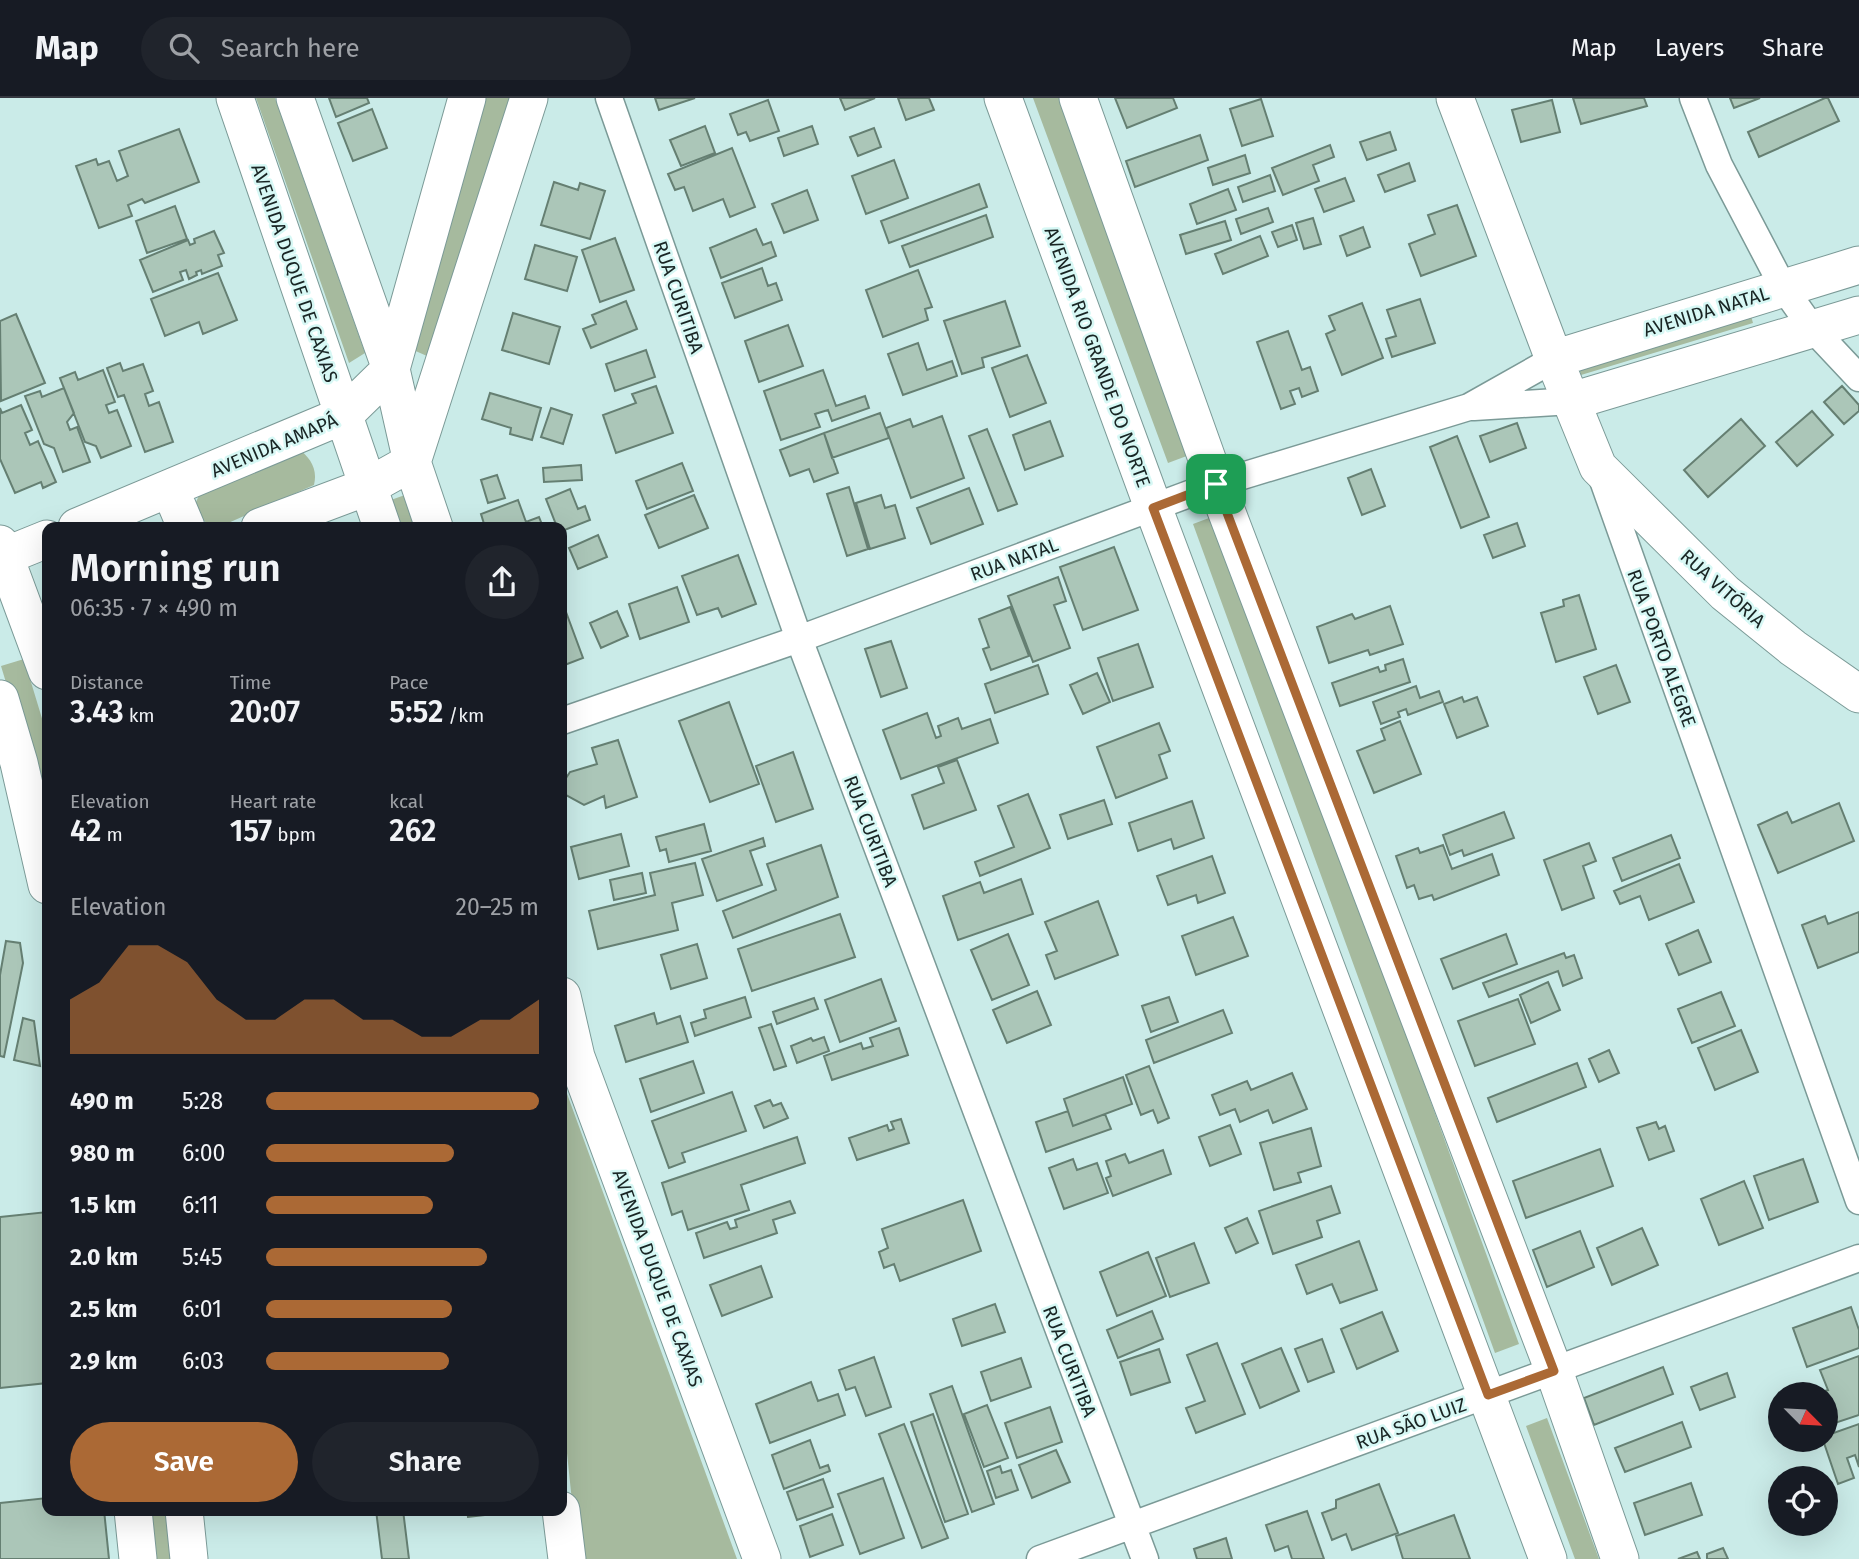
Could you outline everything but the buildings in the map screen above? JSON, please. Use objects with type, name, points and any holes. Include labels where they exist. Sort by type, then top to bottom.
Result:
[{"type":"street","name":"AVENIDA DUQUE DE CAXIAS","points":[[235,98],[380,522]]},
{"type":"street","points":[[295,98],[391,369],[412,462],[432,522]]},
{"type":"street","name":"AVENIDA AMAPÁ","points":[[89,522],[344,415],[391,369],[467,98]]},
{"type":"street","points":[[273,522],[369,485],[412,462],[529,98]]},
{"type":"street","name":"RUA CURITIBA","points":[[609,98],[799,639],[1145,1559]]},
{"type":"street","name":"AVENIDA RIO GRANDE DO NORTE","points":[[1003,98],[1153,508],[1548,1559]]},
{"type":"street","points":[[1078,98],[1216,484],[1554,1371],[1620,1559]]},
{"type":"street","name":"RUA PORTO ALEGRE","points":[[1455,98],[1598,467],[1859,1201]]},
{"type":"street","points":[[1693,98],[1719,165],[1783,287],[1812,328],[1859,378]]},
{"type":"street","name":"AVENIDA NATAL","points":[[1554,359],[1859,265]]},
{"type":"street","points":[[1572,401],[1859,315]]},
{"type":"street","name":"RUA NATAL","points":[[567,718],[799,639],[1216,484],[1469,407],[1554,359]]},
{"type":"street","name":"RUA NATAL","points":[[1469,407],[1572,401]]},
{"type":"street","name":"RUA VITÓRIA","points":[[1598,467],[1725,593],[1793,648],[1859,694]]},
{"type":"street","points":[[170,489],[184,522]]},
{"type":"street","points":[[42,540],[1,553],[42,659]]},
{"type":"street","points":[[0,699],[19,763],[42,863]]},
{"type":"street","name":"AVENIDA DUQUE DE CAXIAS","points":[[567,1040],[569,1058],[762,1559]]},
{"type":"street","name":"RUA SÃO LUIZ","points":[[1041,1559],[1859,1258]]},
{"type":"street","points":[[134,1516],[138,1559]]},
{"type":"street","points":[[185,1516],[189,1559]]},
{"type":"street","points":[[562,1516],[567,1559]]},
{"type":"green space","points":[[256,98],[275,98],[365,353],[349,363]]},
{"type":"green space","points":[[476,98],[520,98],[427,356],[411,349]]},
{"type":"green space","points":[[1033,98],[1060,98],[1192,454],[1168,463]]},
{"type":"green space","points":[[1748,305],[1753,323],[1581,375],[1577,360]]},
{"type":"green space","points":[[298,448],[312,464],[315,473],[314,485],[230,522],[206,522],[203,519],[196,502],[201,491]]},
{"type":"green space","points":[[405,495],[414,522],[395,522],[388,501]]},
{"type":"green space","points":[[1217,515],[1519,1344],[1495,1353],[1193,524]]},
{"type":"green space","points":[[24,659],[42,718],[42,801],[1,666]]},
{"type":"green space","points":[[567,1094],[737,1559],[578,1559],[567,1453]]},
{"type":"green space","points":[[1547,1418],[1599,1559],[1575,1559],[1526,1426]]},
{"type":"green space","points":[[149,1516],[167,1516],[171,1559],[153,1559]]},
{"type":"route","points":[[1216,484],[1554,1371],[1488,1395],[1153,508],[1216,484]]}]
